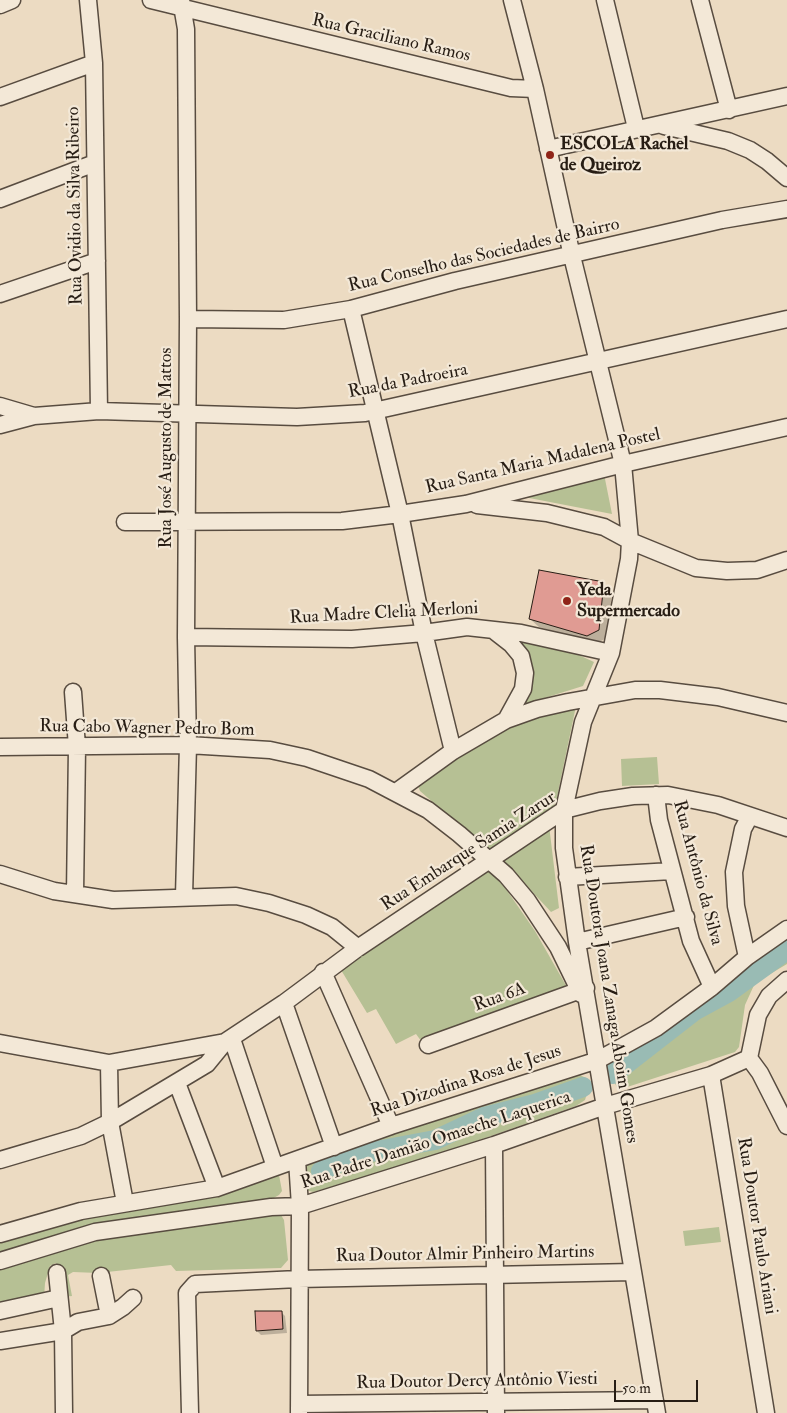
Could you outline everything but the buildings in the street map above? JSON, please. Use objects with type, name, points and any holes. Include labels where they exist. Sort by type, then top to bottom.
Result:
[{"type":"street","points":[[0,4],[12,0]]},
{"type":"street","name":"Rua Ovidio da Silva Ribeiro","points":[[88,0],[94,63],[99,411]]},
{"type":"street","name":"Rua Graciliano Ramos","points":[[150,0],[181,3],[353,51],[511,88],[535,89]]},
{"type":"street","name":"Rua Doutora Joana Zanaga Aboim Gomes","points":[[512,0],[535,89],[572,256],[623,464],[630,541],[629,559],[611,653],[583,722],[564,810],[564,848],[583,989],[592,1022],[656,1407]]},
{"type":"street","points":[[605,0],[636,128]]},
{"type":"street","points":[[700,0],[729,110]]},
{"type":"street","name":"Rua José Augusto de Mattos","points":[[181,3],[186,29],[188,319],[186,415],[188,746],[184,896]]},
{"type":"street","points":[[0,97],[94,63]]},
{"type":"street","points":[[548,149],[787,96]]},
{"type":"street","points":[[711,114],[728,141]]},
{"type":"street","points":[[657,124],[728,141],[750,150],[767,160],[787,178]]},
{"type":"street","points":[[0,199],[95,162]]},
{"type":"street","name":"Rua Conselho das Sociedades de Bairro","points":[[188,319],[284,320],[351,309],[455,281],[572,256],[722,220],[787,209]]},
{"type":"street","points":[[0,294],[96,261]]},
{"type":"street","points":[[351,309],[377,411],[424,633],[453,751]]},
{"type":"street","name":"Rua da Padroeira","points":[[0,406],[34,416],[99,411],[297,417],[377,411],[787,319]]},
{"type":"street","points":[[0,425],[34,416]]},
{"type":"street","name":"Rua Santa Maria Madalena Postel","points":[[125,522],[342,521],[400,514],[466,504],[623,464],[787,427]]},
{"type":"street","points":[[466,504],[547,513],[604,526],[630,541],[696,568],[727,571],[757,570],[787,560]]},
{"type":"street","name":"Rua Madre Clelia Merloni","points":[[186,637],[352,639],[424,633],[467,627],[491,629],[611,653]]},
{"type":"street","points":[[491,629],[511,644],[521,656],[526,673],[523,689],[506,720]]},
{"type":"street","points":[[396,792],[453,751],[506,720],[537,709],[635,690],[660,690],[718,698],[787,713]]},
{"type":"street","points":[[73,692],[77,747],[75,894]]},
{"type":"street","name":"Rua Cabo Wagner Pedro Bom","points":[[0,747],[188,746],[288,753],[369,779],[428,810],[489,859],[526,900],[558,947],[583,989]]},
{"type":"street","name":"Rua Embarque Samia Zarur","points":[[228,1041],[284,1003],[323,972],[564,810],[600,801],[656,795],[690,798],[787,828]]},
{"type":"street","name":"Rua Antônio da Silva","points":[[656,795],[672,871],[691,941],[712,987]]},
{"type":"street","points":[[746,957],[736,906],[734,872],[743,829],[750,816]]},
{"type":"street","points":[[567,877],[672,871]]},
{"type":"street","points":[[0,874],[54,891],[138,901],[184,896],[236,896],[269,903],[332,927],[358,948]]},
{"type":"street","points":[[577,942],[686,917]]},
{"type":"street","name":"Rua Dizodina Rosa de Jesus","points":[[0,1234],[82,1211],[217,1188],[391,1126],[598,1060],[656,1028],[712,987],[746,957],[787,929]]},
{"type":"street","points":[[323,972],[391,1126]]},
{"type":"street","points":[[787,980],[769,996],[760,1010],[753,1032],[749,1058],[760,1073],[787,1126]]},
{"type":"street","name":"Rua 6A","points":[[428,1045],[583,989]]},
{"type":"street","points":[[284,1003],[334,1147]]},
{"type":"street","points":[[0,1043],[109,1063],[228,1041]]},
{"type":"street","points":[[0,1160],[81,1136],[110,1122],[207,1064],[228,1041]]},
{"type":"street","points":[[228,1041],[275,1167]]},
{"type":"street","name":"Rua Padre Damião Omaeche Laquerica","points":[[299,1409],[298,1279],[300,1206],[494,1145],[605,1106],[711,1075],[749,1058]]},
{"type":"street","points":[[109,1063],[110,1122],[125,1203]]},
{"type":"street","name":"Rua Doutor Paulo Ariani","points":[[711,1075],[766,1413]]},
{"type":"street","points":[[177,1083],[217,1188]]},
{"type":"street","points":[[494,1145],[496,1407]]},
{"type":"street","points":[[0,1261],[95,1232],[271,1207],[300,1206],[297,1160]]},
{"type":"street","name":"Rua Doutor Almir Pinheiro Martins","points":[[298,1279],[633,1272]]},
{"type":"street","points":[[57,1273],[63,1331],[64,1413]]},
{"type":"street","points":[[101,1276],[109,1316]]},
{"type":"street","points":[[190,1413],[187,1293],[195,1284],[298,1279]]},
{"type":"street","points":[[0,1311],[59,1298]]},
{"type":"street","points":[[0,1341],[63,1331],[78,1322],[109,1316],[133,1298]]},
{"type":"street","name":"Rua Doutor Dercy Antônio Viesti","points":[[299,1409],[656,1407]]},
{"type":"green space","points":[[603,469],[612,514],[524,497]]},
{"type":"green space","points":[[510,635],[561,647],[594,662],[583,686],[522,705],[529,679]]},
{"type":"green space","points":[[576,706],[556,802],[551,810],[489,851],[420,791],[418,786],[422,782],[511,724]]},
{"type":"green space","points":[[657,757],[659,784],[622,786],[621,759]]},
{"type":"green space","points":[[549,825],[559,908],[551,912],[500,857]]},
{"type":"green space","points":[[488,863],[535,931],[572,996],[427,1049],[416,1034],[396,1044],[376,1009],[367,1013],[338,965]]},
{"type":"green space","points":[[787,936],[787,964],[755,983],[745,1005],[739,1047],[735,1052],[618,1090],[609,1070],[610,1059]]},
{"type":"green space","points":[[578,1074],[586,1078],[588,1090],[585,1100],[576,1106],[403,1167],[313,1192],[306,1190],[303,1164],[309,1159]]},
{"type":"green space","points":[[276,1174],[279,1175],[282,1191],[270,1200],[71,1233],[0,1252],[0,1240],[48,1224]]},
{"type":"green space","points":[[275,1214],[281,1215],[284,1220],[288,1260],[281,1268],[176,1271],[171,1265],[98,1273],[73,1272],[68,1275],[72,1296],[62,1297],[61,1271],[56,1263],[50,1266],[45,1283],[44,1298],[0,1308],[0,1267],[86,1240]]},
{"type":"green space","points":[[719,1227],[721,1242],[685,1246],[683,1231]]},
{"type":"waterway","points":[[613,1074],[694,1011],[729,992],[787,950]]},
{"type":"waterway","points":[[321,1171],[355,1155],[435,1140],[484,1117],[535,1104],[583,1087]]},
{"type":"place","name":"ESCOLA Rachel de Queiroz","points":[[550,155]]},
{"type":"place","name":"Yeda Supermercado","points":[[567,601]]}]
